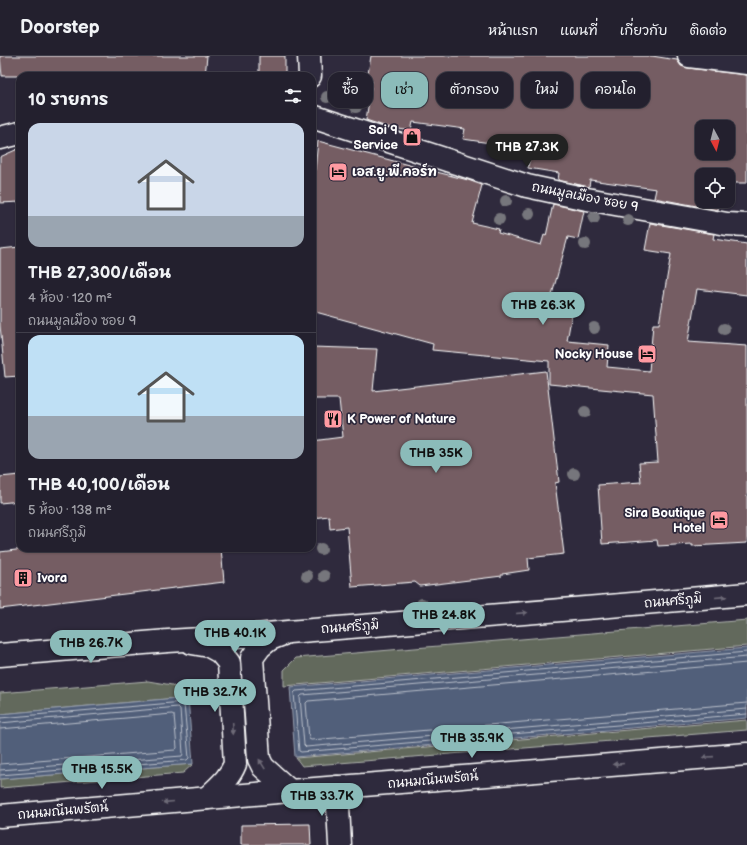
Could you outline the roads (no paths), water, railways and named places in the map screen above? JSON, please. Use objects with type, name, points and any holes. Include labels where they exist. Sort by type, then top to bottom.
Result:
[{"type":"main road","points":[[309,56],[310,72]]},
{"type":"main road","points":[[689,56],[747,63]]},
{"type":"main road","name":"ถนนมูลเมือง ซอย 9","points":[[316,113],[527,186],[727,224],[747,225]]},
{"type":"main road","points":[[0,138],[16,134]]},
{"type":"main road","name":"ถนนศรีภูมิ","points":[[0,655],[747,594]]},
{"type":"main road","points":[[288,632],[270,639],[260,647],[252,658],[258,759],[263,768],[290,791]]},
{"type":"main road","points":[[180,641],[209,646],[220,652],[229,663],[235,764],[231,773],[207,798]]},
{"type":"main road","name":"ถนนมณีนพรัตน์","points":[[0,816],[747,754]]},
{"type":"main road","points":[[337,787],[340,845]]},
{"type":"water","points":[[747,648],[747,718],[295,757],[290,687]]},
{"type":"water","points":[[188,697],[193,764],[0,779],[0,714]]},
{"type":"place","name":"Soi 9 Service","points":[[412,137]]},
{"type":"place","name":"เอส.ยู.พี.คอร์ท","points":[[338,172]]},
{"type":"place","name":"Nocky House","points":[[647,354]]},
{"type":"place","name":"K Power of Nature","points":[[333,419]]},
{"type":"place","name":"Sira Boutique Hotel","points":[[719,520]]},
{"type":"place","name":"Ivora","points":[[23,578]]}]
